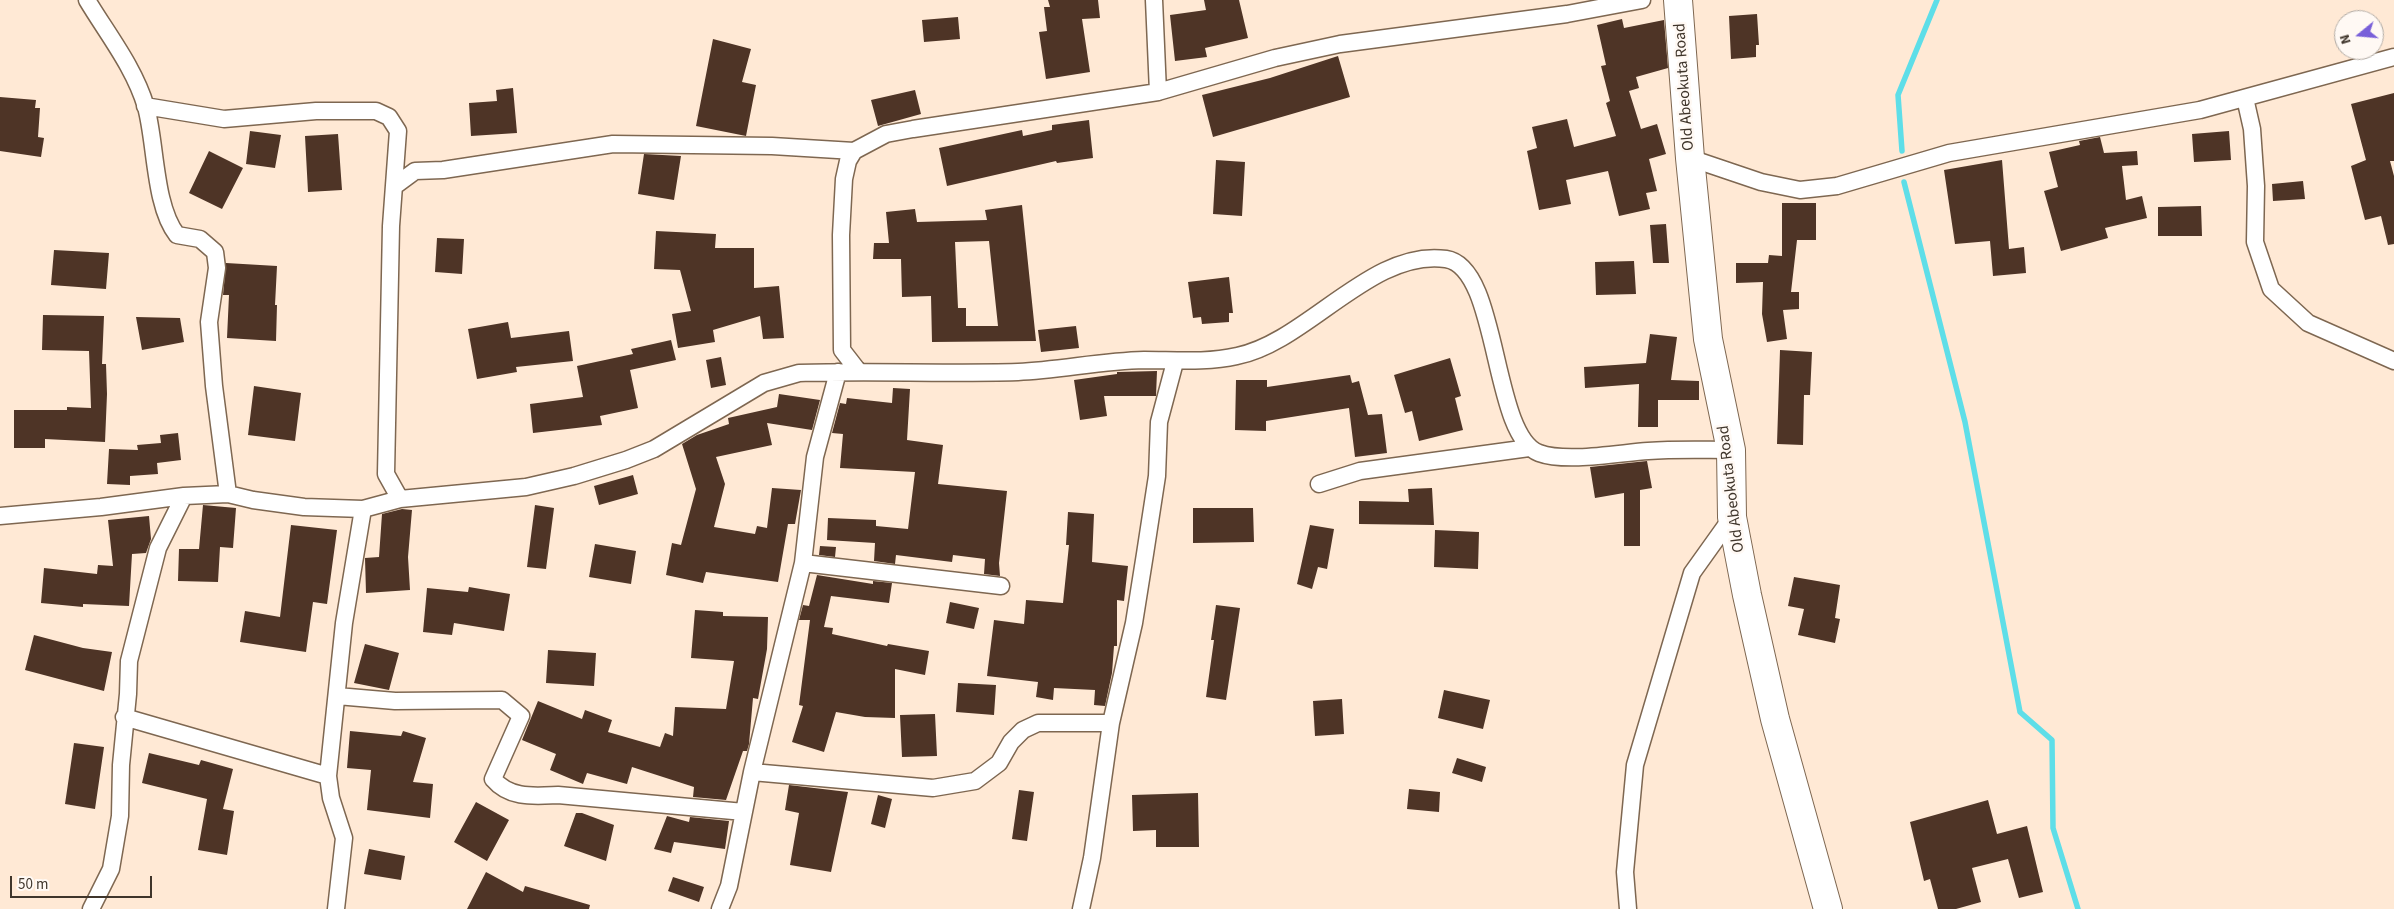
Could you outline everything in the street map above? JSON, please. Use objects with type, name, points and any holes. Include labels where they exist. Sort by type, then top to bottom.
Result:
[{"type":"highway","name":"Old Abeokuta Road","points":[[1678,0],[1690,158],[1708,339],[1731,450],[1732,517],[1747,595],[1775,719],[1828,909]]},
{"type":"street","points":[[87,0],[124,56],[145,106],[154,146],[156,175],[171,227],[177,235],[200,239],[215,252],[217,268],[209,322],[214,386],[228,494]]},
{"type":"street","points":[[1154,0],[1158,92]]},
{"type":"street","points":[[859,372],[842,350],[841,235],[843,188],[848,161],[854,151],[886,134],[1158,92],[1275,58],[1340,44],[1567,14],[1642,0]]},
{"type":"street","points":[[1690,158],[1761,182],[1800,190],[1837,186],[1949,153],[2200,110],[2394,56]]},
{"type":"street","points":[[2245,98],[2252,129],[2255,176],[2255,242],[2271,289],[2308,322],[2394,361]]},
{"type":"street","points":[[145,106],[224,119],[316,111],[376,112],[389,117],[398,131],[396,184],[391,226],[386,474],[400,499]]},
{"type":"street","points":[[396,184],[414,171],[452,169],[613,144],[772,146],[854,151]]},
{"type":"street","points":[[397,155],[414,171]]},
{"type":"street","points":[[0,516],[101,507],[184,496],[228,494],[253,500],[304,507],[363,509],[400,499],[526,487],[574,476],[654,449],[764,383],[799,373],[1021,372],[1144,360],[1175,362],[1236,356],[1269,347],[1338,298],[1397,266],[1427,258],[1449,259],[1462,267],[1471,281],[1482,305],[1516,428],[1529,448],[1542,454],[1578,457],[1652,451],[1731,450]]},
{"type":"street","points":[[1081,909],[1092,858],[1111,724],[1134,623],[1157,476],[1159,422],[1175,362]]},
{"type":"street","points":[[720,909],[728,886],[752,772],[803,563],[815,457],[838,372]]},
{"type":"street","points":[[1319,484],[1360,471],[1529,448]]},
{"type":"street","points":[[92,909],[111,869],[119,825],[124,717],[128,694],[129,661],[158,548],[184,496]]},
{"type":"street","points":[[336,909],[344,838],[331,798],[328,776],[344,623],[363,509]]},
{"type":"street","points":[[1628,909],[1625,872],[1635,765],[1692,573],[1732,517]]},
{"type":"street","points":[[803,563],[1001,586]]},
{"type":"street","points":[[337,696],[395,701],[502,700],[521,716],[493,779],[502,789],[529,796],[558,794],[744,812]]},
{"type":"street","points":[[124,717],[328,776]]},
{"type":"street","points":[[752,772],[933,788],[975,781],[999,763],[1010,742],[1023,730],[1038,723],[1111,724]]},
{"type":"building","points":[[1048,0],[1098,0],[1100,18],[1082,19],[1090,72],[1046,79],[1039,32],[1047,31],[1044,7],[1050,7]]},
{"type":"building","points":[[1204,0],[1239,0],[1248,38],[1205,48],[1207,57],[1175,61],[1170,15],[1206,10]]},
{"type":"building","points":[[1757,14],[1759,45],[1756,45],[1756,57],[1731,59],[1729,16]]},
{"type":"building","points":[[958,17],[960,39],[924,42],[922,20]]},
{"type":"building","points":[[1622,19],[1624,28],[1664,20],[1668,68],[1636,77],[1639,88],[1629,91],[1641,129],[1657,124],[1666,154],[1649,159],[1657,191],[1646,193],[1650,209],[1619,216],[1608,171],[1566,180],[1571,204],[1539,210],[1527,151],[1537,148],[1532,127],[1567,119],[1574,147],[1616,136],[1606,103],[1610,101],[1601,66],[1606,65],[1597,25]]},
{"type":"building","points":[[713,39],[751,49],[742,82],[756,85],[746,136],[696,126]]},
{"type":"building","points":[[1338,56],[1350,97],[1213,137],[1202,95],[1270,78]]},
{"type":"building","points":[[513,88],[517,133],[471,136],[469,103],[497,101],[496,90]]},
{"type":"building","points":[[915,90],[921,114],[878,126],[871,100]]},
{"type":"building","points":[[2394,93],[2394,161],[2390,161],[2394,176],[2394,244],[2388,245],[2381,216],[2365,220],[2351,166],[2366,160],[2351,104]]},
{"type":"building","points":[[0,97],[36,100],[35,108],[40,108],[38,137],[44,138],[41,157],[0,151]]},
{"type":"building","points":[[1089,120],[1093,158],[1057,163],[1056,161],[947,186],[939,148],[1022,130],[1023,136],[1052,130],[1052,125]]},
{"type":"building","points":[[250,131],[281,135],[275,168],[246,164]]},
{"type":"building","points":[[2229,131],[2231,160],[2194,162],[2192,134]]},
{"type":"building","points":[[338,134],[342,190],[308,192],[305,136]]},
{"type":"building","points":[[2100,137],[2104,153],[2137,151],[2138,165],[2122,166],[2126,200],[2142,196],[2147,218],[2105,228],[2108,238],[2061,251],[2044,191],[2058,187],[2049,152],[2080,145],[2079,141]]},
{"type":"building","points":[[209,151],[243,168],[222,209],[189,193]]},
{"type":"building","points":[[644,154],[681,156],[674,200],[638,194]]},
{"type":"building","points":[[1216,160],[1245,162],[1242,216],[1213,214]]},
{"type":"building","points":[[2002,160],[2009,249],[2024,247],[2026,273],[1993,276],[1990,241],[1955,244],[1944,170]]},
{"type":"building","points":[[2303,181],[2305,199],[2273,201],[2272,184]]},
{"type":"building","points":[[1782,203],[1816,203],[1816,240],[1797,240],[1791,292],[1799,292],[1799,309],[1783,310],[1787,339],[1767,342],[1762,314],[1763,282],[1736,283],[1736,263],[1768,263],[1769,255],[1782,256]]},
{"type":"building","points":[[1022,205],[1036,341],[932,342],[931,296],[902,297],[901,259],[873,259],[874,243],[889,243],[886,212],[915,209],[917,222],[987,220],[985,210]],"holes":[[[989,241],[998,326],[966,326],[966,308],[958,308],[955,242]]]},
{"type":"building","points":[[2201,206],[2202,236],[2158,236],[2158,207]]},
{"type":"building","points":[[1666,224],[1669,263],[1653,263],[1650,225]]},
{"type":"building","points":[[656,231],[716,234],[715,248],[754,248],[754,288],[779,286],[784,338],[763,339],[760,316],[713,330],[715,342],[678,348],[672,314],[691,311],[680,270],[654,269]]},
{"type":"building","points":[[437,238],[464,239],[462,274],[435,272]]},
{"type":"building","points":[[54,250],[109,253],[106,289],[51,285]]},
{"type":"building","points":[[1634,261],[1636,294],[1596,295],[1595,262]]},
{"type":"building","points":[[226,263],[277,266],[276,341],[227,338],[229,295],[223,295]]},
{"type":"building","points":[[1229,277],[1233,313],[1229,313],[1229,322],[1202,324],[1201,317],[1193,318],[1188,282]]},
{"type":"building","points":[[43,315],[104,316],[102,364],[106,364],[107,394],[105,442],[45,439],[45,448],[14,448],[14,410],[67,410],[67,407],[91,408],[89,351],[42,350]]},
{"type":"building","points":[[136,317],[180,318],[184,342],[142,350]]},
{"type":"building","points":[[508,322],[511,338],[569,331],[573,361],[516,367],[517,372],[477,379],[468,329]]},
{"type":"building","points":[[1076,326],[1079,348],[1041,352],[1038,330]]},
{"type":"building","points":[[1650,334],[1677,337],[1671,380],[1699,381],[1699,400],[1658,400],[1658,427],[1638,427],[1639,384],[1585,388],[1584,367],[1646,363]]},
{"type":"building","points":[[671,340],[676,360],[630,370],[638,408],[600,416],[602,425],[533,433],[530,404],[583,397],[577,366],[633,354],[631,349]]},
{"type":"building","points":[[1780,350],[1812,352],[1810,395],[1804,395],[1803,445],[1777,444]]},
{"type":"building","points":[[721,357],[726,385],[711,388],[706,360]]},
{"type":"building","points":[[1450,358],[1461,396],[1455,398],[1463,430],[1419,441],[1412,411],[1405,413],[1394,375]]},
{"type":"building","points":[[1157,371],[1156,396],[1104,396],[1107,416],[1080,420],[1074,380],[1117,374],[1117,372]]},
{"type":"building","points":[[1350,375],[1352,383],[1359,381],[1368,415],[1382,414],[1387,453],[1355,457],[1349,408],[1266,421],[1266,431],[1235,430],[1236,380],[1267,380],[1267,387]]},
{"type":"building","points":[[254,386],[301,393],[295,441],[248,435]]},
{"type":"building","points":[[893,388],[910,389],[907,440],[943,445],[938,484],[1007,491],[999,563],[1000,576],[984,574],[985,559],[953,555],[952,562],[896,555],[895,564],[874,561],[875,543],[827,540],[828,518],[876,520],[876,526],[908,529],[915,472],[840,468],[843,434],[832,433],[840,403],[846,404],[847,398],[892,403]]},
{"type":"building","points":[[779,394],[820,400],[812,430],[767,423],[772,445],[716,457],[725,484],[714,527],[755,534],[757,526],[767,528],[772,488],[801,490],[795,524],[788,524],[778,582],[706,572],[703,583],[666,575],[672,543],[681,545],[696,489],[682,444],[697,435],[729,424],[728,418],[777,407]]},
{"type":"building","points":[[178,433],[181,460],[157,463],[158,474],[130,476],[130,485],[107,484],[109,449],[138,450],[137,445],[161,443],[160,435]]},
{"type":"building","points":[[1647,461],[1652,488],[1640,490],[1640,546],[1624,546],[1624,493],[1595,498],[1590,467]]},
{"type":"building","points":[[633,475],[638,494],[599,505],[594,486]]},
{"type":"building","points":[[1432,488],[1434,525],[1359,524],[1359,501],[1409,502],[1408,489]]},
{"type":"building","points":[[203,505],[236,508],[233,548],[220,547],[218,582],[178,581],[179,549],[199,549]]},
{"type":"building","points":[[535,505],[554,508],[546,569],[527,567]]},
{"type":"building","points":[[1193,508],[1253,508],[1254,542],[1193,543]]},
{"type":"building","points":[[402,509],[412,510],[408,557],[410,590],[366,593],[365,558],[379,557],[382,514]]},
{"type":"building","points":[[1068,512],[1094,514],[1092,562],[1128,566],[1124,601],[1117,600],[1117,646],[1114,646],[1112,673],[1105,706],[1094,705],[1095,690],[1054,688],[1053,700],[1036,697],[1038,682],[987,676],[994,620],[1024,624],[1026,600],[1063,603],[1069,545],[1066,545]]},
{"type":"building","points":[[149,516],[151,539],[146,553],[132,554],[129,606],[83,604],[83,607],[41,603],[44,568],[97,574],[98,565],[113,566],[108,520]]},
{"type":"building","points":[[291,525],[337,530],[327,604],[313,602],[306,652],[240,642],[245,611],[280,617]]},
{"type":"building","points":[[1310,525],[1334,529],[1327,569],[1318,567],[1312,589],[1297,584]]},
{"type":"building","points":[[1435,530],[1479,532],[1478,569],[1434,567]]},
{"type":"building","points":[[595,544],[636,551],[631,584],[589,577]]},
{"type":"building","points":[[820,546],[836,547],[835,557],[819,555]]},
{"type":"building","points":[[817,575],[873,584],[873,581],[892,583],[889,603],[831,596],[824,627],[833,628],[832,634],[887,646],[888,644],[929,651],[925,675],[895,669],[895,718],[865,717],[836,712],[824,752],[792,742],[803,706],[799,705],[810,620],[799,620],[803,605],[809,606]]},
{"type":"building","points":[[1794,577],[1840,585],[1835,618],[1840,619],[1835,643],[1798,635],[1804,609],[1788,606]]},
{"type":"building","points":[[469,587],[510,594],[504,631],[454,623],[452,635],[423,632],[427,588],[468,592]]},
{"type":"building","points":[[950,602],[979,608],[974,629],[946,623]]},
{"type":"building","points":[[1216,605],[1240,608],[1226,700],[1206,697],[1214,640],[1211,640]]},
{"type":"building","points":[[695,610],[723,612],[723,616],[768,617],[767,649],[758,699],[753,698],[749,744],[747,751],[743,751],[726,800],[693,797],[694,787],[632,767],[627,784],[587,773],[583,784],[550,770],[556,754],[522,740],[538,701],[582,719],[585,710],[612,720],[608,732],[660,747],[665,733],[673,736],[675,707],[726,709],[734,661],[691,658]]},
{"type":"building","points":[[34,635],[83,648],[112,652],[104,691],[25,670]]},
{"type":"building","points":[[365,644],[399,653],[389,690],[354,683]]},
{"type":"building","points":[[548,650],[596,653],[594,686],[546,683]]},
{"type":"building","points":[[958,683],[996,685],[994,715],[956,712]]},
{"type":"building","points":[[1444,690],[1490,700],[1483,729],[1438,718]]},
{"type":"building","points":[[1342,699],[1344,734],[1315,736],[1313,701]]},
{"type":"building","points":[[935,714],[937,756],[902,757],[900,715]]},
{"type":"building","points":[[350,731],[401,736],[403,731],[426,738],[413,782],[433,784],[430,818],[367,810],[371,770],[347,768]]},
{"type":"building","points":[[74,743],[104,747],[95,809],[65,804]]},
{"type":"building","points":[[149,753],[199,765],[201,760],[233,769],[223,809],[234,811],[227,855],[198,850],[207,799],[142,783]]},
{"type":"building","points":[[1457,758],[1486,767],[1482,782],[1452,773]]},
{"type":"building","points":[[789,785],[848,792],[831,872],[790,865],[799,813],[785,810]]},
{"type":"building","points":[[1409,789],[1440,792],[1439,812],[1407,809]]},
{"type":"building","points":[[1019,790],[1034,792],[1027,841],[1012,839]]},
{"type":"building","points":[[1198,793],[1199,847],[1156,847],[1156,830],[1133,831],[1132,795]]},
{"type":"building","points":[[878,795],[892,799],[885,828],[871,824]]},
{"type":"building","points":[[1988,800],[1997,834],[2027,826],[2043,892],[2019,898],[2008,859],[1972,868],[1981,902],[1956,909],[1938,909],[1930,879],[1924,881],[1910,822]]},
{"type":"building","points":[[476,802],[509,820],[487,861],[454,842]]},
{"type":"building","points":[[576,813],[582,813],[614,825],[606,861],[564,846]]},
{"type":"building","points":[[667,816],[689,822],[690,817],[729,821],[725,849],[674,842],[671,853],[654,849]]},
{"type":"building","points":[[369,849],[405,856],[401,880],[364,874]]},
{"type":"building","points":[[486,872],[523,892],[525,886],[590,905],[589,909],[467,909]]},
{"type":"building","points":[[673,877],[704,887],[699,902],[668,891]]},
{"type":"waterway","points":[[1902,151],[1898,95],[1937,0]]},
{"type":"waterway","points":[[1904,182],[1965,422],[2020,712],[2052,740],[2053,828],[2078,909]]}]
